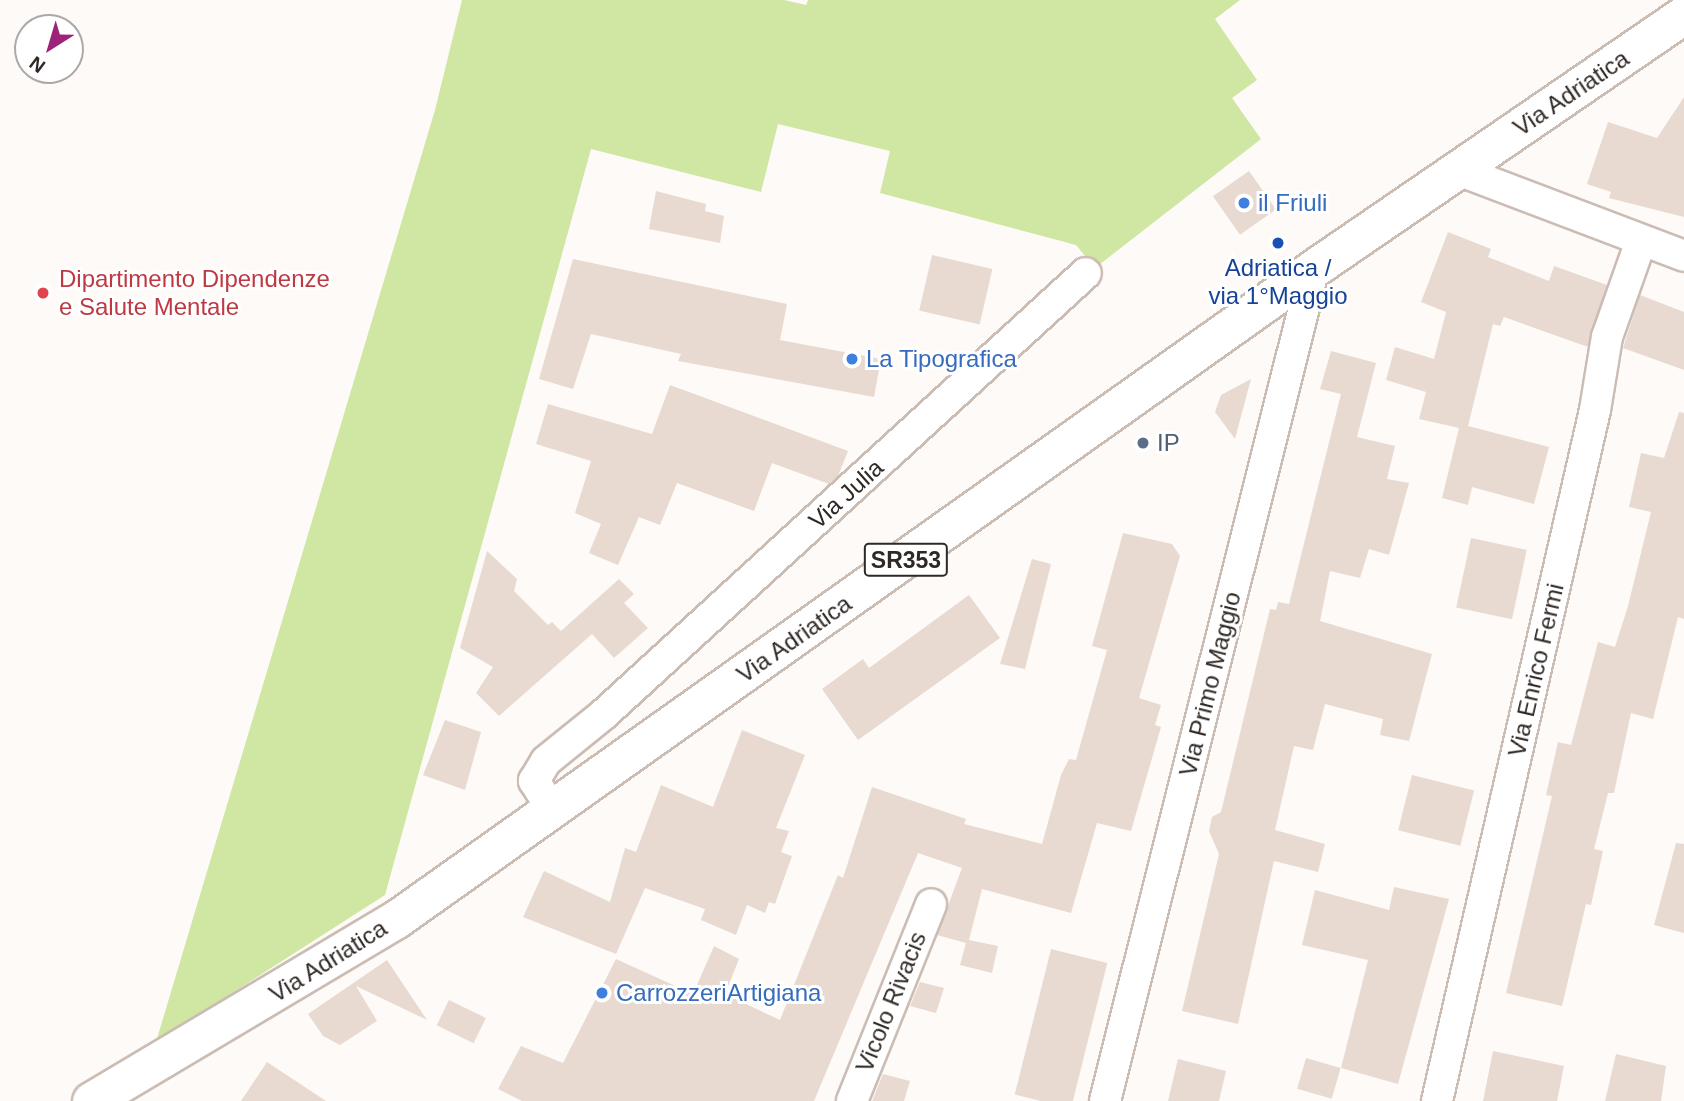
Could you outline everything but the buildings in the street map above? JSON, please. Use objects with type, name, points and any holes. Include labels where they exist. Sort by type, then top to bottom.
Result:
[{"type":"main road","name":"Via Adriatica","points":[[104,1094],[395,920],[553,811],[1314,268],[1684,15]]},
{"type":"street","points":[[1458,170],[1641,242],[1684,256]]},
{"type":"street","name":"Via Enrico Fermi","points":[[1437,1101],[1595,410],[1607,337],[1641,242]]},
{"type":"street","name":"Via Primo Maggio","points":[[1105,1101],[1314,268]]},
{"type":"street","name":"Via Julia","points":[[553,811],[534,781],[539,771],[1086,273]]},
{"type":"street","points":[[604,714],[634,753]]},
{"type":"street","name":"Vicolo Rivacis","points":[[852,1101],[931,904]]},
{"type":"green space","points":[[462,0],[784,0],[806,5],[808,0],[1240,0],[1215,19],[1257,80],[1232,98],[1261,139],[1095,268],[1076,245],[880,193],[890,151],[778,124],[761,192],[591,149],[385,895],[156,1042],[435,110]]},
{"type":"place","name":"il Friuli","points":[[1244,203]]},
{"type":"place","name":"Adriatica / via 1°Maggio","points":[[1278,243]]},
{"type":"place","name":"Dipartimento Dipendenze e Salute Mentale","points":[[43,293]]},
{"type":"place","name":"La Tipografica","points":[[852,359]]},
{"type":"place","name":"IP","points":[[1143,443]]},
{"type":"place","name":"CarrozzeriArtigiana","points":[[602,993]]}]
